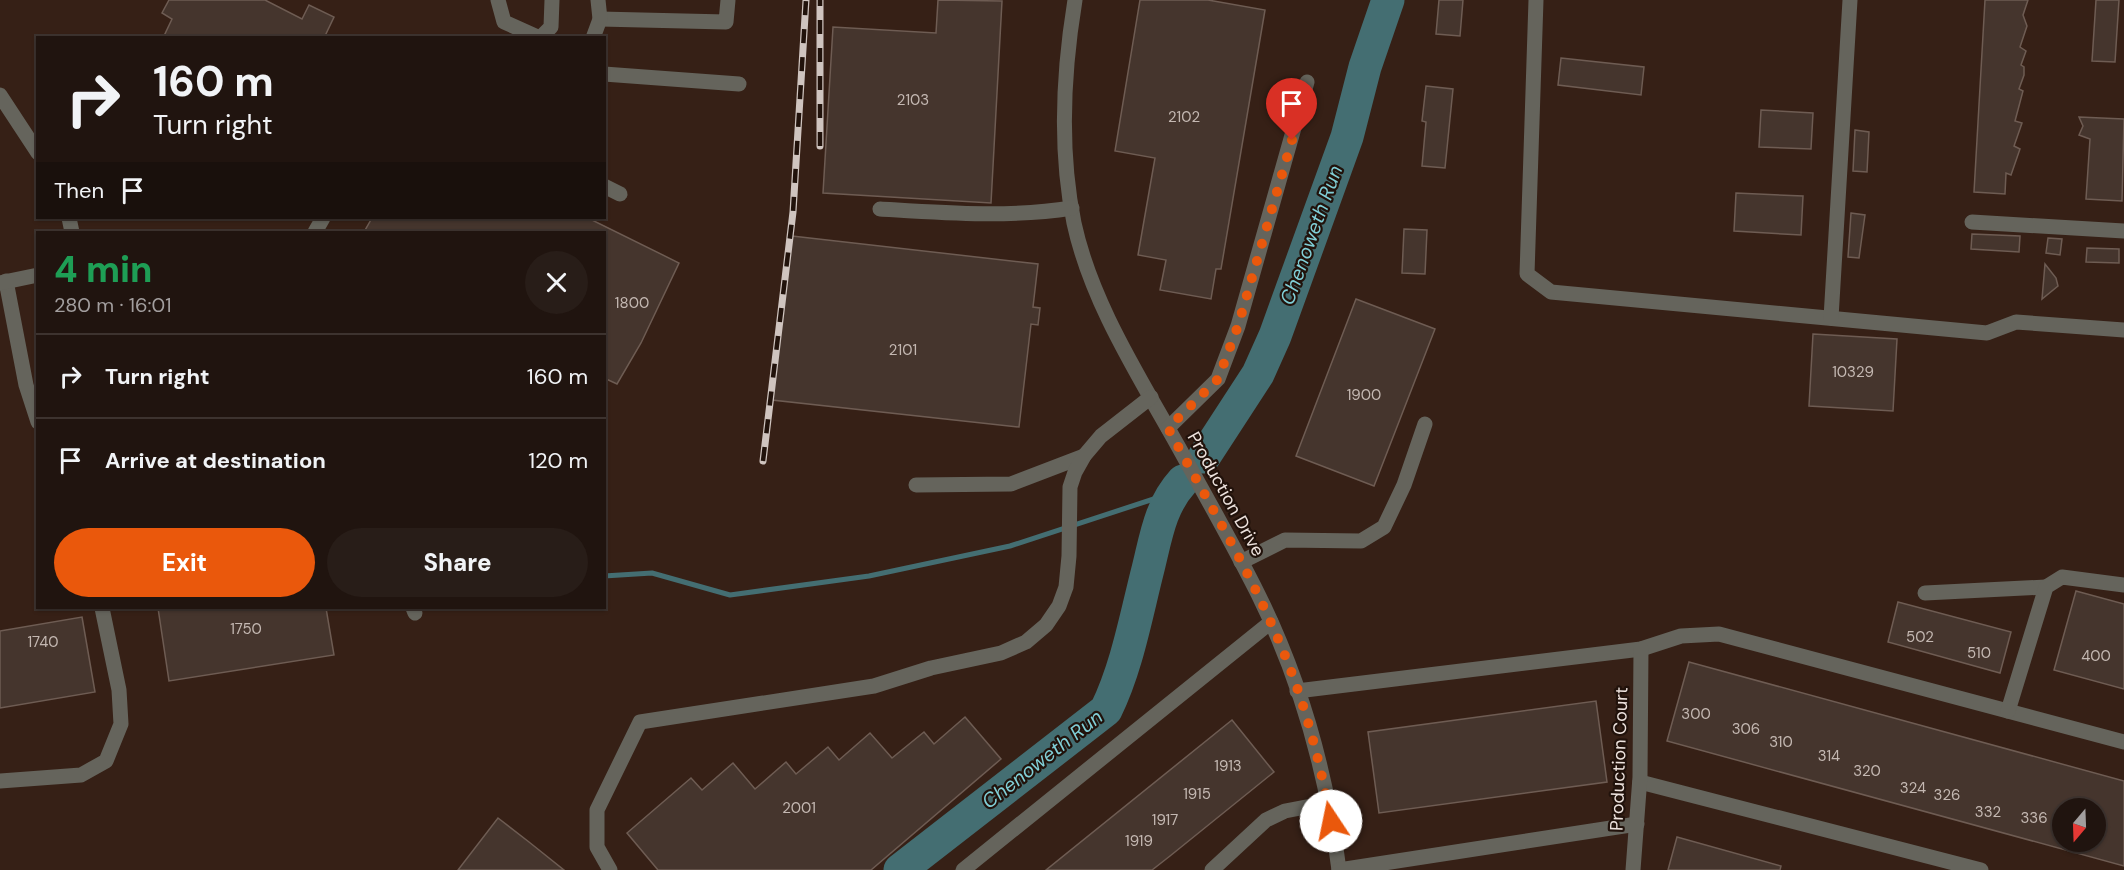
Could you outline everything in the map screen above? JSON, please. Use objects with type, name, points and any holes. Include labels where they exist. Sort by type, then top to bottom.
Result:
[{"type":"street","points":[[542,36],[551,27],[552,0]]},
{"type":"street","points":[[594,36],[600,19],[598,0]]},
{"type":"street","points":[[600,19],[726,22],[728,0]]},
{"type":"street","name":"Production Drive","points":[[1075,0],[1064,101],[1065,158],[1072,208],[1082,253],[1093,281],[1151,397],[1241,562],[1270,622],[1297,690],[1327,803],[1339,870]]},
{"type":"street","points":[[1536,0],[1527,274],[1551,292],[1987,333],[2016,322],[2124,330]]},
{"type":"street","points":[[1830,318],[1850,0]]},
{"type":"street","points":[[497,2],[504,22],[536,36]]},
{"type":"street","points":[[606,74],[739,84]]},
{"type":"street","points":[[1168,428],[1218,379],[1238,326],[1307,82]]},
{"type":"street","points":[[0,95],[36,150]]},
{"type":"street","points":[[606,187],[620,194]]},
{"type":"street","points":[[880,209],[984,215],[1036,214],[1072,208]]},
{"type":"street","points":[[1972,222],[2124,231]]},
{"type":"street","points":[[36,275],[3,282],[26,385],[36,416]]},
{"type":"street","points":[[610,870],[597,847],[597,810],[640,722],[874,686],[931,668],[1001,653],[1026,642],[1046,625],[1059,606],[1066,587],[1070,488],[1084,456],[1101,436],[1151,397]]},
{"type":"street","points":[[1241,562],[1285,540],[1361,541],[1384,527],[1404,485],[1425,424]]},
{"type":"street","points":[[916,485],[1011,484],[1084,456]]},
{"type":"street","points":[[1925,593],[2046,587],[2062,577],[2124,585]]},
{"type":"street","points":[[2008,711],[2046,587]]},
{"type":"street","points":[[0,781],[81,775],[106,760],[121,724],[119,690],[102,609]]},
{"type":"street","points":[[963,870],[1270,622]]},
{"type":"street","points":[[1297,690],[1641,649],[1681,636],[1719,634],[2124,742]]},
{"type":"street","name":"Production Court","points":[[1633,870],[1640,782],[1641,649]]},
{"type":"street","points":[[1640,782],[1981,870]]},
{"type":"street","points":[[1212,870],[1266,819],[1285,811],[1327,803]]},
{"type":"street","points":[[1339,870],[1637,824]]},
{"type":"shaded area","points":[[0,0],[2124,0],[2124,870],[0,870]]},
{"type":"building","points":[[169,0],[265,0],[302,19],[309,5],[334,17],[325,36],[164,36],[172,19],[162,13]]},
{"type":"building","points":[[938,0],[1002,1],[991,203],[823,193],[833,27],[936,33]]},
{"type":"building","points":[[1140,0],[1208,0],[1265,10],[1221,269],[1216,269],[1211,299],[1160,290],[1166,260],[1138,255],[1155,158],[1115,151]]},
{"type":"building","points":[[1439,0],[1463,0],[1460,36],[1436,34]]},
{"type":"building","points":[[1985,0],[2028,0],[2023,15],[2027,26],[2020,47],[2026,51],[2021,65],[2024,67],[2024,75],[2019,89],[2023,91],[2015,121],[2022,123],[2014,146],[2020,149],[2011,175],[2006,173],[2005,194],[1974,192]]},
{"type":"building","points":[[2096,0],[2119,0],[2115,62],[2092,61]]},
{"type":"building","points":[[1561,58],[1644,67],[1641,95],[1558,85]]},
{"type":"building","points":[[1426,86],[1453,89],[1445,168],[1422,166],[1426,122],[1422,121]]},
{"type":"building","points":[[1761,110],[1813,113],[1811,149],[1759,147]]},
{"type":"building","points":[[2079,117],[2124,119],[2122,201],[2086,199],[2090,139],[2079,135],[2083,126]]},
{"type":"building","points":[[1855,130],[1869,132],[1867,172],[1853,171]]},
{"type":"building","points":[[1736,193],[1803,196],[1801,235],[1734,231]]},
{"type":"building","points":[[1851,213],[1865,215],[1859,258],[1848,257]]},
{"type":"building","points":[[371,219],[590,219],[679,263],[641,343],[617,384],[606,379],[606,231],[365,231]]},
{"type":"building","points":[[1404,229],[1427,230],[1425,274],[1402,273]]},
{"type":"building","points":[[1972,234],[2020,236],[2019,252],[1971,249]]},
{"type":"building","points":[[792,236],[1038,264],[1033,307],[1040,308],[1038,325],[1031,324],[1019,427],[772,400]]},
{"type":"building","points":[[2048,238],[2062,239],[2060,255],[2046,253]]},
{"type":"building","points":[[2087,248],[2119,249],[2119,263],[2086,262]]},
{"type":"building","points":[[2045,264],[2056,278],[2058,286],[2042,299]]},
{"type":"building","points":[[1356,299],[1435,329],[1374,486],[1296,456]]},
{"type":"building","points":[[1813,334],[1897,339],[1893,411],[1809,406]]},
{"type":"building","points":[[2076,591],[2124,604],[2124,689],[2054,670]]},
{"type":"building","points":[[1898,602],[2011,632],[2000,673],[1888,642]]},
{"type":"building","points":[[158,609],[326,609],[334,655],[169,681]]},
{"type":"building","points":[[82,617],[95,692],[0,708],[0,631]]},
{"type":"building","points":[[1689,662],[2124,781],[2124,866],[2073,852],[2106,852],[2106,798],[2052,798],[2052,846],[1667,741]]},
{"type":"building","points":[[1596,701],[1607,782],[1379,813],[1368,732]]},
{"type":"building","points":[[965,717],[1001,759],[871,870],[658,870],[627,833],[691,778],[702,790],[733,763],[755,789],[786,762],[796,774],[828,747],[839,760],[870,733],[892,758],[924,732],[934,744]]},
{"type":"building","points":[[1232,720],[1274,772],[1170,856],[1152,870],[1046,870]]},
{"type":"building","points":[[498,818],[529,842],[564,870],[458,870]]},
{"type":"building","points":[[1677,837],[1781,866],[1780,870],[1668,870]]},
{"type":"waterway","name":"Chenoweth Run","points":[[1204,457],[1258,374],[1275,336],[1347,137],[1365,67],[1388,0]]},
{"type":"waterway","name":"Chenoweth Run","points":[[900,870],[1106,710],[1125,659],[1160,522],[1169,501],[1183,481]]},
{"type":"waterway","points":[[606,576],[652,573],[730,595],[869,576],[1010,546],[1172,493]]},
{"type":"railway","points":[[763,461],[793,212],[806,0]]},
{"type":"railway","points":[[820,0],[820,146]]},
{"type":"route","points":[[1292,140],[1277,183],[1238,326],[1218,379],[1168,428],[1258,594],[1282,649],[1304,709],[1323,780],[1331,821]]}]
